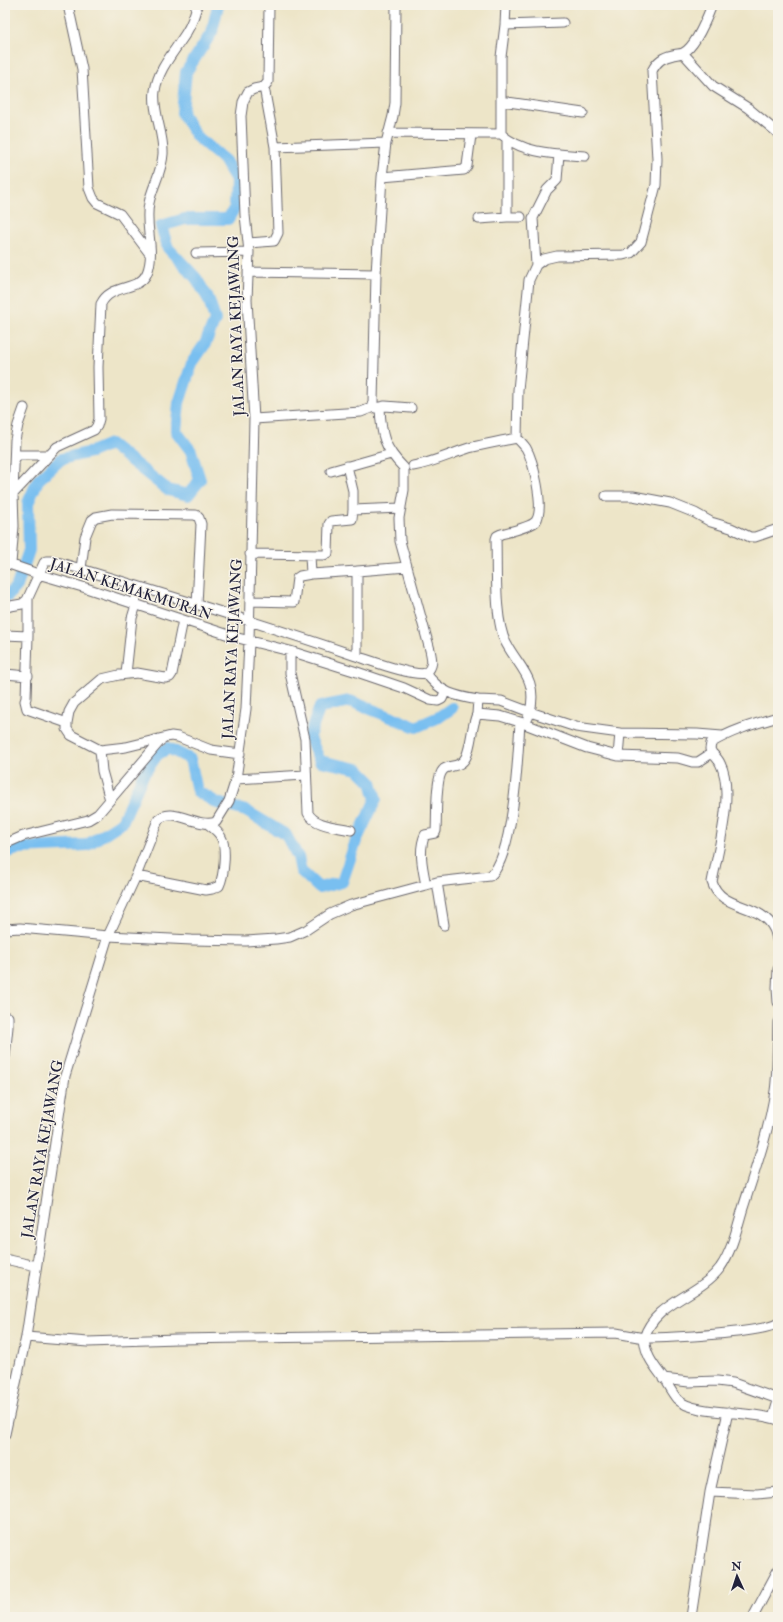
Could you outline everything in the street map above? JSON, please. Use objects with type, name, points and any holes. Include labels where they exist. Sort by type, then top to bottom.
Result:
[{"type":"street","points":[[68,5],[82,69],[90,188],[93,198],[97,203],[120,214],[150,254]]},
{"type":"street","points":[[13,494],[58,447],[89,433],[97,426],[99,419],[98,367],[101,304],[110,292],[133,285],[141,280],[146,274],[150,254],[148,204],[162,164],[163,153],[154,93],[158,77],[187,32],[197,5]]},
{"type":"street","points":[[196,253],[248,248],[274,241],[277,236],[275,147],[264,87],[268,82],[269,77],[269,5]]},
{"type":"street","points":[[67,723],[26,709],[25,701],[28,676],[28,599],[38,574],[44,563],[49,560],[197,605],[379,664],[417,674],[426,673],[431,667],[432,658],[400,536],[400,508],[404,490],[404,468],[391,454],[373,402],[376,274],[382,177],[386,143],[395,103],[396,5]]},
{"type":"street","points":[[506,5],[501,57],[501,101],[507,217]]},
{"type":"street","points":[[536,264],[544,259],[556,256],[623,256],[631,253],[641,242],[656,185],[657,159],[652,71],[662,58],[683,53],[698,35],[707,20],[712,5]]},
{"type":"street","points":[[505,25],[563,23]]},
{"type":"street","points":[[683,53],[712,86],[748,108],[778,133]]},
{"type":"street","name":"JALAN RAYA KEJAWANG","points":[[5,1434],[26,1337],[65,1076],[108,936],[136,876],[158,820],[162,816],[173,815],[208,824],[216,822],[228,801],[236,779],[246,709],[250,622],[250,554],[254,419],[247,300],[248,248],[244,215],[242,109],[248,92],[264,87]]},
{"type":"street","points":[[501,101],[583,113]]},
{"type":"street","points":[[388,133],[504,137],[536,151],[585,156]]},
{"type":"street","points":[[382,177],[464,170],[468,166],[471,135]]},
{"type":"street","points":[[275,147],[386,143]]},
{"type":"street","points":[[5,929],[20,928],[108,936],[246,941],[276,939],[290,937],[306,930],[330,914],[351,905],[426,885],[486,877],[494,873],[500,861],[512,820],[527,719],[533,695],[528,676],[506,643],[499,620],[496,538],[501,534],[536,522],[539,512],[537,482],[532,463],[526,448],[517,438],[518,390],[529,280],[536,264],[533,218],[548,190],[558,180],[559,154]]},
{"type":"street","points":[[479,219],[521,217]]},
{"type":"street","points":[[248,272],[376,274]]},
{"type":"street","points":[[254,419],[361,412],[376,407],[411,408]]},
{"type":"street","points":[[11,564],[14,526],[14,440],[24,408]]},
{"type":"street","points":[[413,466],[427,464],[469,448],[517,438]]},
{"type":"street","points":[[331,471],[391,454]]},
{"type":"street","points":[[15,455],[49,455]]},
{"type":"street","points":[[250,554],[322,556],[327,554],[329,523],[335,520],[352,519],[353,491],[347,466]]},
{"type":"street","points":[[606,496],[633,496],[670,503],[695,513],[711,522],[731,528],[750,537],[755,537],[778,529]]},
{"type":"street","points":[[353,510],[400,508]]},
{"type":"street","points":[[81,569],[85,537],[92,520],[96,517],[112,514],[196,515],[199,518],[200,524],[197,605]]},
{"type":"street","points":[[310,555],[311,574]]},
{"type":"street","name":"JALAN KEMAKMURAN","points":[[11,564],[183,620],[290,651],[404,688],[430,700],[438,701],[442,699],[446,692]]},
{"type":"street","points":[[250,601],[294,602],[297,578],[299,576],[407,567]]},
{"type":"street","points":[[357,571],[357,656]]},
{"type":"street","points":[[126,674],[132,618],[140,588]]},
{"type":"street","points":[[5,606],[22,604],[28,599]]},
{"type":"street","points":[[161,740],[149,741],[126,748],[100,750],[71,735],[67,729],[69,712],[74,703],[93,686],[109,676],[141,673],[165,678],[170,677],[172,674],[183,620]]},
{"type":"street","points":[[5,635],[28,636]]},
{"type":"street","points":[[290,651],[290,673],[305,740],[308,813],[310,817],[317,822],[351,830]]},
{"type":"street","points":[[426,673],[436,687],[446,692],[478,700],[500,701],[513,704],[527,719],[587,748],[618,753],[678,758],[692,762],[698,762],[710,754]]},
{"type":"street","points":[[5,674],[28,676]]},
{"type":"street","points":[[426,885],[421,856],[425,835],[434,834],[436,831],[437,796],[441,772],[443,769],[459,764],[466,757],[478,700]]},
{"type":"street","points":[[476,714],[527,719],[576,727],[619,737],[697,734],[722,736]]},
{"type":"street","points":[[710,754],[712,743],[722,736],[737,729],[778,717]]},
{"type":"street","points":[[5,844],[23,836],[88,820],[98,814],[161,740],[166,737],[178,737],[211,750],[240,754]]},
{"type":"street","points":[[618,753],[619,737]]},
{"type":"street","points":[[100,750],[102,771],[110,800]]},
{"type":"street","points":[[710,754],[720,763],[726,793],[724,816],[712,882],[714,889],[728,902],[761,914],[774,929],[778,944]]},
{"type":"street","points":[[236,779],[306,775]]},
{"type":"street","points":[[136,876],[206,890],[219,886],[223,873],[224,847],[222,838],[217,831],[208,824]]},
{"type":"street","points":[[437,884],[444,925]]},
{"type":"street","points":[[778,969],[778,1002]]},
{"type":"street","points":[[5,1056],[8,1017]]},
{"type":"street","points":[[664,1379],[689,1382],[717,1381],[733,1383],[778,1400],[775,1418],[744,1413],[727,1418],[712,1411],[686,1405],[678,1400],[649,1360],[645,1350],[644,1338],[653,1320],[669,1306],[706,1281],[720,1268],[728,1253],[771,1112],[775,1090],[778,1022]]},
{"type":"street","points":[[5,1260],[36,1266]]},
{"type":"street","points":[[26,1337],[88,1342],[177,1339],[616,1333],[644,1338],[767,1328],[778,1323]]},
{"type":"street","points":[[691,1617],[710,1492],[727,1418]]},
{"type":"street","points":[[710,1492],[757,1494],[778,1492]]},
{"type":"street","points":[[753,1617],[778,1570]]},
{"type":"waterway","points":[[5,595],[8,596],[17,586],[29,550],[28,503],[38,480],[61,459],[91,452],[110,444],[168,490],[188,495],[200,480],[191,451],[176,431],[179,403],[192,363],[205,344],[215,320],[209,300],[196,278],[168,248],[161,226],[185,219],[228,219],[235,207],[236,180],[225,161],[196,136],[182,113],[186,72],[212,32],[218,5]]},
{"type":"waterway","points":[[5,853],[20,848],[87,845],[122,822],[143,775],[157,755],[168,748],[190,759],[197,791],[217,803],[246,811],[286,835],[298,857],[301,871],[319,888],[342,882],[356,841],[376,799],[371,782],[358,769],[320,761],[309,736],[320,707],[350,701],[416,727],[439,717],[452,708]]}]
